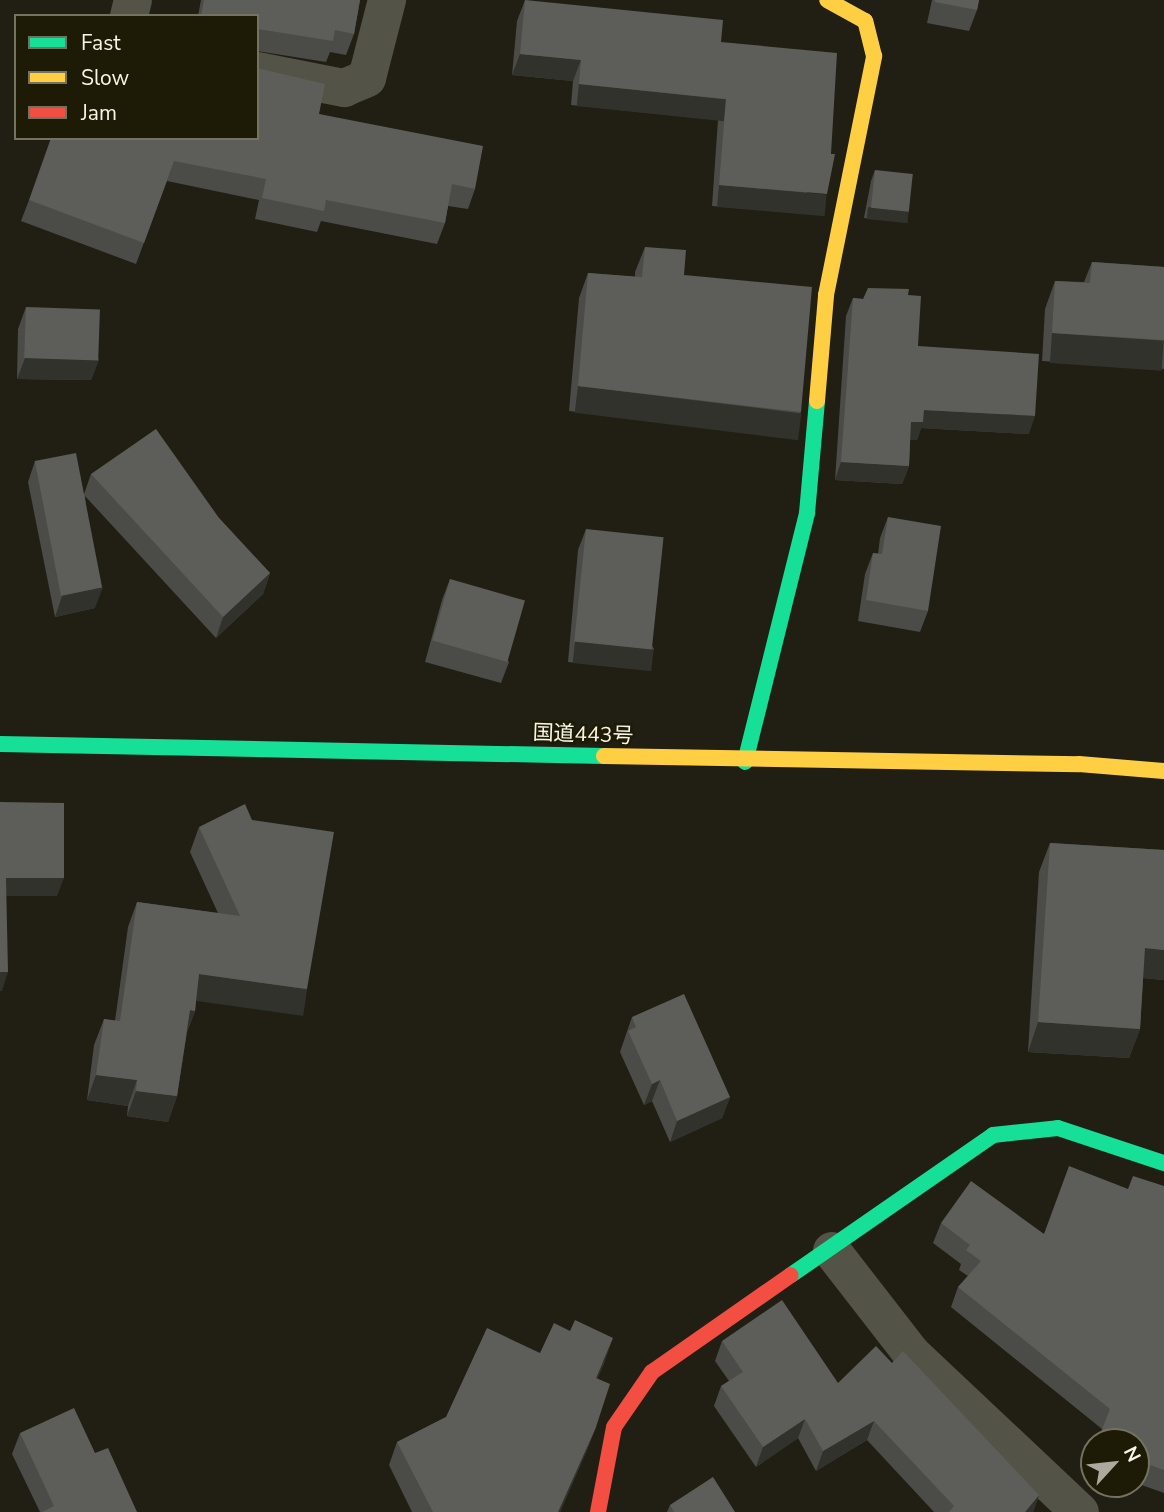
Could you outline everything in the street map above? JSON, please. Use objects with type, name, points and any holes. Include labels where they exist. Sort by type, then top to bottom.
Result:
[{"type":"main road","points":[[745,762],[807,513],[826,295],[874,56],[869,11],[827,0]]},
{"type":"main road","name":"国道443号","points":[[0,744],[444,750],[745,762],[1079,764],[1164,771]]},
{"type":"main road","points":[[598,1512],[614,1427],[652,1372],[832,1251],[993,1135],[1058,1128],[1164,1163]]},
{"type":"street","points":[[259,71],[344,88],[367,78],[387,0]]},
{"type":"street","points":[[832,1251],[911,1353],[1080,1512]]},
{"type":"building","points":[[204,0],[360,0],[354,34],[335,30],[333,41],[259,29],[259,14],[201,14]]},
{"type":"building","points":[[525,0],[723,20],[721,42],[837,53],[831,154],[835,154],[827,194],[719,185],[726,99],[579,84],[581,60],[520,54]]},
{"type":"building","points":[[935,0],[979,0],[977,10]]},
{"type":"building","points":[[259,68],[325,84],[319,114],[483,146],[475,189],[452,184],[445,223],[326,200],[324,211],[262,198],[266,179],[174,161],[144,243],[29,200],[50,140],[259,140]]},
{"type":"building","points":[[875,170],[913,174],[909,212],[871,208]]},
{"type":"building","points":[[645,247],[686,250],[684,275],[812,287],[801,412],[578,386],[588,273],[642,277]]},
{"type":"building","points":[[1092,262],[1164,267],[1164,340],[1052,333],[1055,281],[1090,283]]},
{"type":"building","points":[[868,288],[909,289],[908,295],[921,296],[918,346],[1039,354],[1035,416],[924,410],[923,422],[911,422],[909,466],[841,462],[853,298],[863,299]]},
{"type":"building","points":[[26,307],[100,310],[98,361],[24,358]]},
{"type":"building","points":[[156,429],[219,518],[270,573],[223,617],[91,474]]},
{"type":"building","points":[[76,453],[102,587],[61,595],[35,461]]},
{"type":"building","points":[[888,517],[941,526],[928,611],[866,600],[873,553],[882,554]]},
{"type":"building","points":[[586,529],[664,537],[652,650],[574,641]]},
{"type":"building","points":[[450,579],[525,600],[507,662],[432,641]]},
{"type":"building","points":[[0,802],[64,803],[64,878],[6,878],[8,972],[0,972]]},
{"type":"building","points":[[245,804],[252,820],[334,832],[307,989],[199,974],[195,1011],[190,1010],[177,1096],[136,1091],[137,1080],[96,1075],[104,1019],[120,1021],[137,902],[240,916],[199,827]]},
{"type":"building","points":[[1050,843],[1164,850],[1164,950],[1145,948],[1140,1029],[1038,1022]]},
{"type":"building","points":[[684,994],[730,1097],[677,1121],[660,1080],[652,1084],[628,1031],[636,1027],[632,1017]]},
{"type":"building","points":[[1069,1166],[1128,1189],[1133,1176],[1164,1186],[1164,1470],[1150,1465],[1150,1428],[1103,1428],[1110,1409],[958,1287],[981,1261],[966,1250],[970,1245],[941,1223],[971,1181],[1044,1234]]},
{"type":"building","points":[[782,1300],[838,1383],[876,1346],[892,1363],[903,1351],[1039,1495],[1025,1512],[949,1512],[954,1506],[874,1421],[823,1451],[805,1419],[763,1447],[721,1386],[743,1372],[722,1341]]},
{"type":"building","points":[[575,1320],[613,1338],[596,1378],[610,1384],[596,1427],[558,1512],[433,1512],[397,1442],[446,1417],[487,1328],[540,1353],[554,1323],[570,1331]]},
{"type":"building","points":[[74,1408],[95,1453],[108,1448],[137,1512],[42,1512],[54,1506],[20,1433]]},
{"type":"building","points":[[713,1477],[735,1512],[674,1512],[670,1505]]},
{"type":"traffic: fast","points":[[745,762],[807,513],[817,401]]},
{"type":"traffic: fast","points":[[0,744],[604,756]]},
{"type":"traffic: fast","points":[[791,1275],[993,1135],[1058,1128],[1164,1163]]},
{"type":"traffic: slow","points":[[817,401],[826,295],[874,56],[865,21],[827,0]]},
{"type":"traffic: slow","points":[[604,756],[1079,764],[1164,771]]},
{"type":"traffic: jam","points":[[598,1512],[614,1427],[652,1372],[791,1275]]}]
